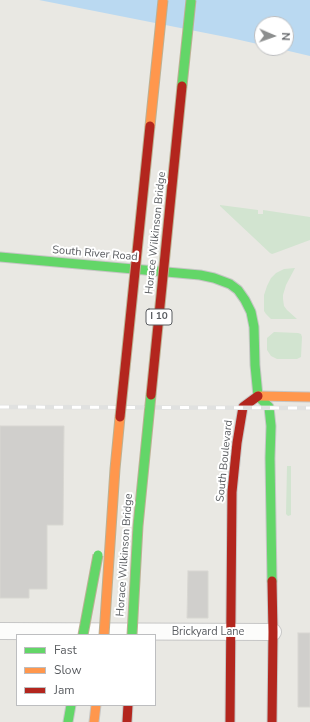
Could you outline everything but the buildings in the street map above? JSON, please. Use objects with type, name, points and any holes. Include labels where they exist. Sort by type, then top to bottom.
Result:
[{"type":"main road","name":"Horace Wilkinson Bridge","points":[[115,469],[163,0]]},
{"type":"main road","name":"Horace Wilkinson Bridge","points":[[132,634],[138,526],[191,0]]},
{"type":"main road","name":"South River Road","points":[[0,257],[200,275],[230,284],[238,290],[246,300],[251,312],[254,327],[255,365],[258,396]]},
{"type":"main road","points":[[258,396],[310,397]]},
{"type":"main road","points":[[258,396],[269,407],[271,426],[270,458],[273,632],[272,722]]},
{"type":"main road","name":"South Boulevard","points":[[230,722],[232,492],[237,443],[243,407],[258,396]]},
{"type":"main road","points":[[83,634],[86,612],[115,469]]},
{"type":"main road","name":"I 10","points":[[104,634],[115,469]]},
{"type":"main road","points":[[68,722],[71,706]]},
{"type":"main road","points":[[94,722],[96,706]]},
{"type":"main road","points":[[127,722],[128,706]]},
{"type":"street","name":"Brickyard Lane","points":[[0,631],[273,632]]},
{"type":"green space","points":[[220,205],[258,210],[258,214],[263,214],[263,210],[310,217],[310,240],[272,254]]},
{"type":"green space","points":[[295,268],[286,285],[283,299],[284,306],[297,319],[271,319],[264,311],[264,295],[267,286],[271,278],[276,273],[284,269]]},
{"type":"green space","points":[[274,332],[301,334],[301,357],[297,359],[277,359],[271,356],[267,350],[267,338]]},
{"type":"green space","points":[[287,466],[291,466],[291,515],[288,516],[286,514]]},
{"type":"water","points":[[39,0],[310,0],[310,56],[294,52],[294,16],[254,16],[254,43]]},
{"type":"railway","points":[[0,407],[310,408]]},
{"type":"traffic: fast","points":[[182,86],[191,0]]},
{"type":"traffic: fast","points":[[0,257],[200,275],[230,284],[238,290],[251,312],[254,327],[255,365],[258,396]]},
{"type":"traffic: fast","points":[[132,634],[138,526],[151,395]]},
{"type":"traffic: fast","points":[[258,396],[269,407],[271,426],[270,458],[272,581]]},
{"type":"traffic: fast","points":[[83,634],[98,555]]},
{"type":"traffic: fast","points":[[68,722],[71,706]]},
{"type":"traffic: slow","points":[[150,126],[163,0]]},
{"type":"traffic: slow","points":[[258,396],[310,397]]},
{"type":"traffic: slow","points":[[104,634],[120,417]]},
{"type":"traffic: slow","points":[[94,722],[96,706]]},
{"type":"traffic: jam","points":[[151,395],[182,86]]},
{"type":"traffic: jam","points":[[120,417],[150,126]]},
{"type":"traffic: jam","points":[[230,722],[232,492],[237,443],[243,407],[258,396]]},
{"type":"traffic: jam","points":[[272,581],[272,722]]},
{"type":"traffic: jam","points":[[127,722],[128,706]]}]
